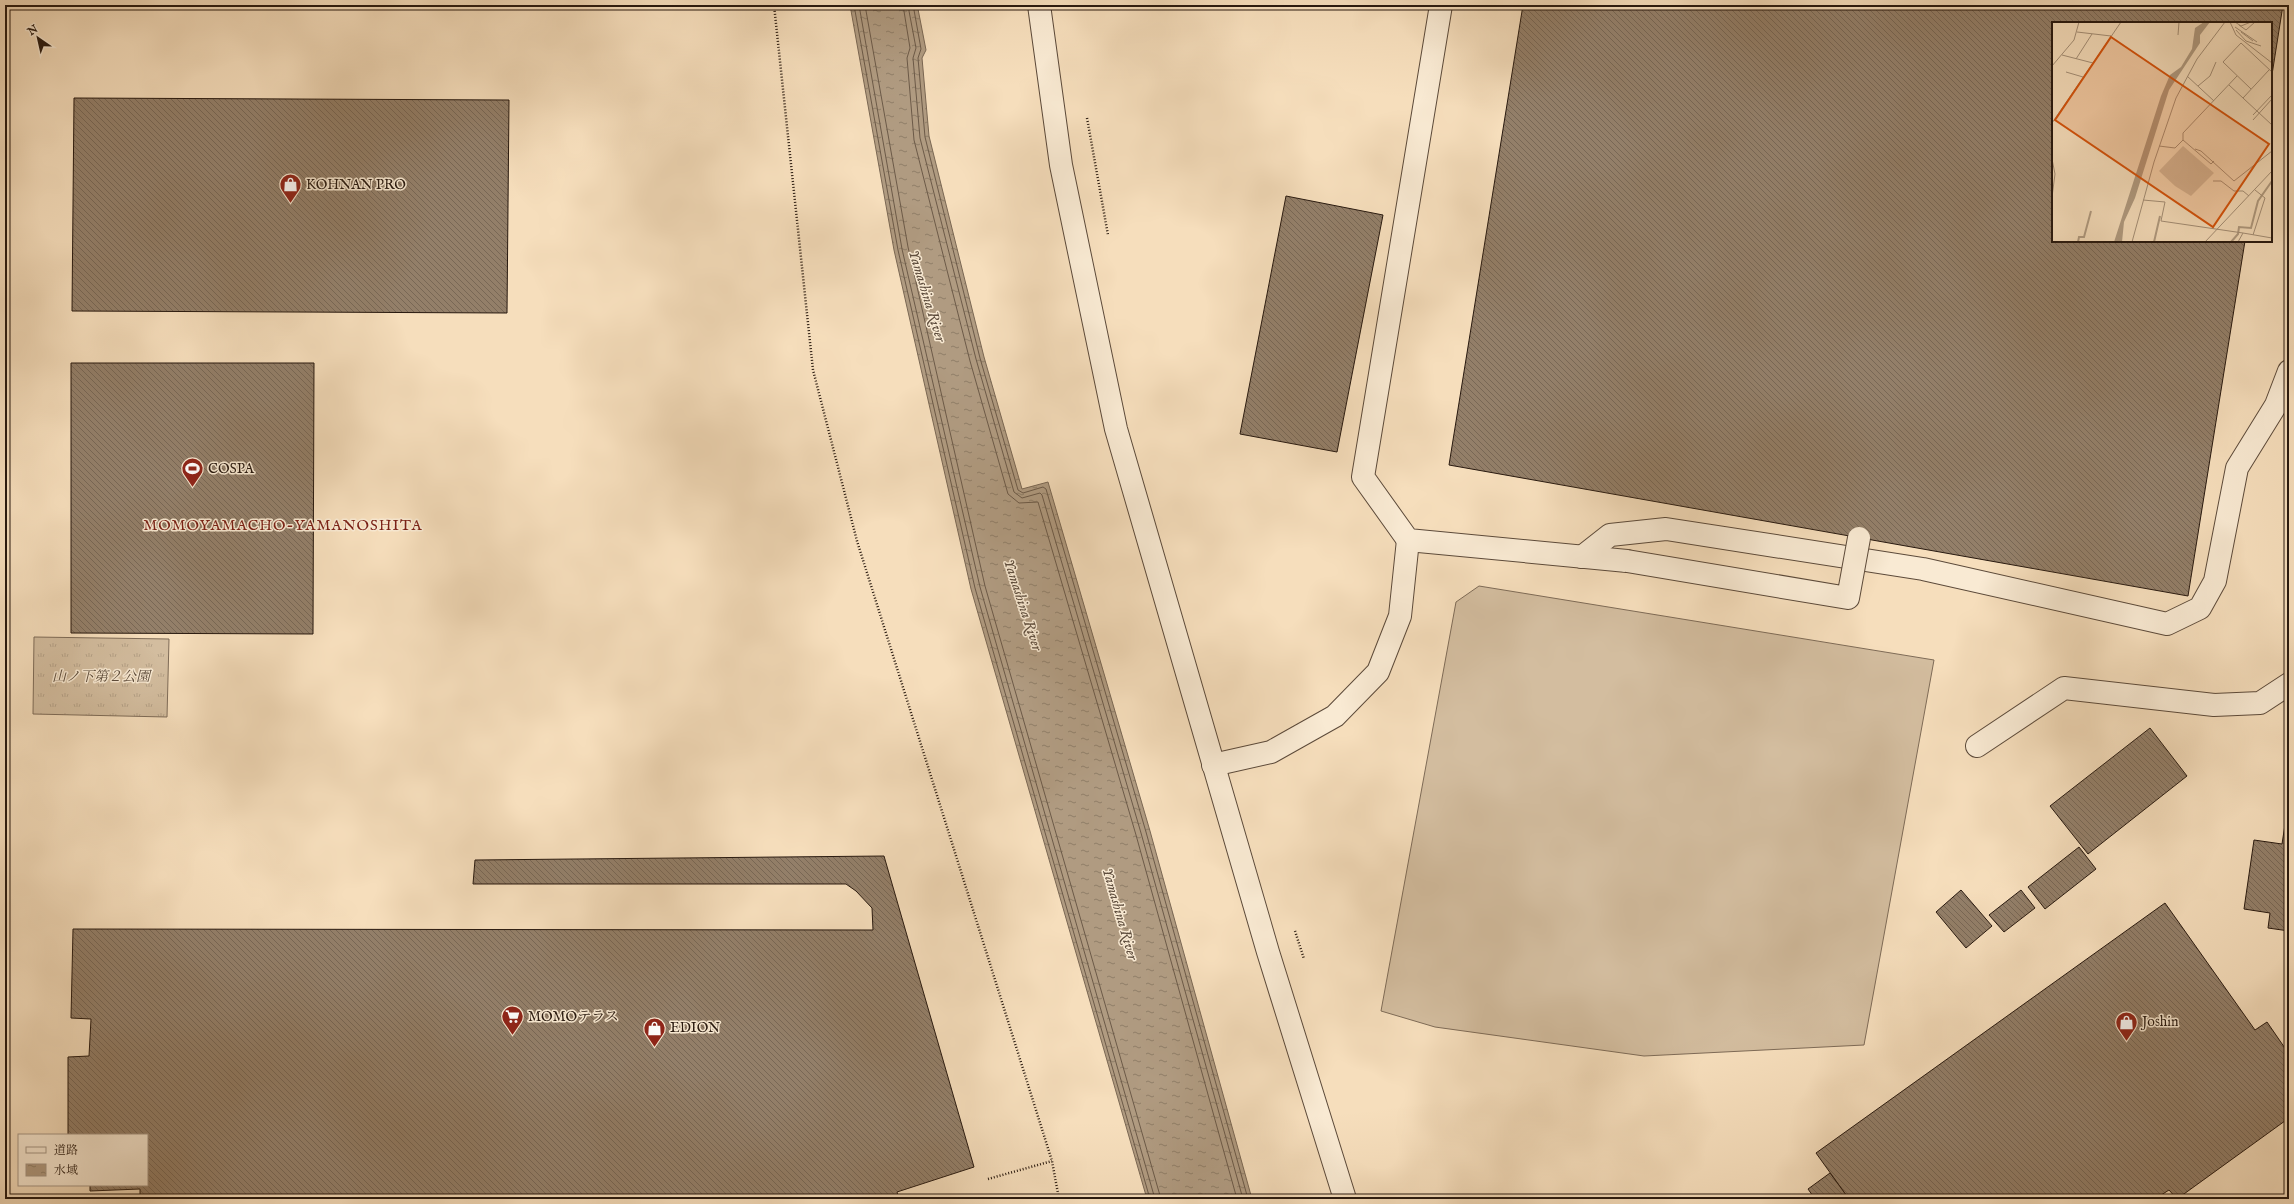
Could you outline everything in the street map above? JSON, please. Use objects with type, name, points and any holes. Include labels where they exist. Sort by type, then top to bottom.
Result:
[{"type":"street","points":[[1039,5],[1061,165],[1116,429],[1268,952],[1345,1199]]},
{"type":"street","points":[[1213,765],[1271,752],[1335,716],[1378,672],[1400,616],[1408,540],[1363,477],[1441,5]]},
{"type":"street","points":[[1582,557],[1610,535],[1666,529],[1923,569],[2167,624],[2200,608],[2215,581],[2237,468],[2276,405],[2289,371]]},
{"type":"street","points":[[1408,540],[1626,561],[1848,598],[1859,538]]},
{"type":"street","points":[[1977,746],[2064,688],[2214,705],[2260,703],[2289,684]]},
{"type":"path","points":[[774,5],[813,370],[857,541],[1052,1161],[1059,1199]]},
{"type":"path","points":[[1086,114],[1109,236]]},
{"type":"path","points":[[1294,925],[1305,963]]},
{"type":"path","points":[[988,1179],[1052,1161]]},
{"type":"green space","points":[[1479,586],[1934,660],[1864,1045],[1644,1056],[1435,1027],[1381,1011],[1456,602]]},
{"type":"green space","name":"山ノ下第２公園","points":[[34,637],[169,639],[167,717],[33,714]]},
{"type":"water","name":"Yamashina River","points":[[850,5],[919,5],[918,9],[926,50],[922,58],[929,136],[984,357],[1022,489],[1048,482],[1150,831],[1252,1199],[1147,1199],[971,589],[894,250]]},
{"type":"building","points":[[1523,5],[2283,5],[2272,75],[2272,22],[2052,22],[2052,242],[2245,242],[2188,596],[1449,465]]},
{"type":"building","name":"KOHNAN PRO","points":[[74,98],[509,100],[507,313],[72,311]]},
{"type":"building","points":[[1286,196],[1383,215],[1337,452],[1240,434]]},
{"type":"building","name":"COSPA","points":[[71,363],[314,363],[313,634],[71,633]]},
{"type":"building","points":[[2150,728],[2187,776],[2088,854],[2050,806]]},
{"type":"building","points":[[2289,799],[2289,931],[2268,928],[2270,913],[2244,909],[2254,840],[2282,844]]},
{"type":"building","points":[[2079,847],[2096,869],[2045,909],[2028,887]]},
{"type":"building","name":"MOMOテラス","points":[[884,856],[974,1167],[897,1192],[899,1199],[140,1199],[140,1189],[90,1191],[90,1186],[148,1186],[148,1134],[68,1134],[68,1057],[89,1056],[91,1019],[71,1018],[73,929],[873,930],[872,908],[856,891],[846,884],[473,884],[475,860]]},
{"type":"building","points":[[1961,890],[1992,926],[1966,948],[1936,912]]},
{"type":"building","points":[[2021,890],[2035,908],[2004,932],[1989,915]]},
{"type":"building","name":"Joshin","points":[[2165,903],[2255,1030],[2267,1022],[2289,1054],[2289,1118],[2177,1199],[2169,1190],[2155,1199],[1849,1199],[1816,1153]]},
{"type":"building","points":[[1830,1173],[1849,1199],[1815,1199],[1808,1189]]},
{"type":"place","name":"KOHNAN PRO","points":[[290,204]]},
{"type":"place","name":"COSPA","points":[[192,488]]},
{"type":"place","name":"MOMOテラス","points":[[513,1036]]},
{"type":"place","name":"Joshin","points":[[2126,1042]]},
{"type":"place","name":"EDION","points":[[655,1048]]},
{"type":"district","name":"MOMOYAMACHO-YAMANOSHITA","points":[[283,525]]}]
